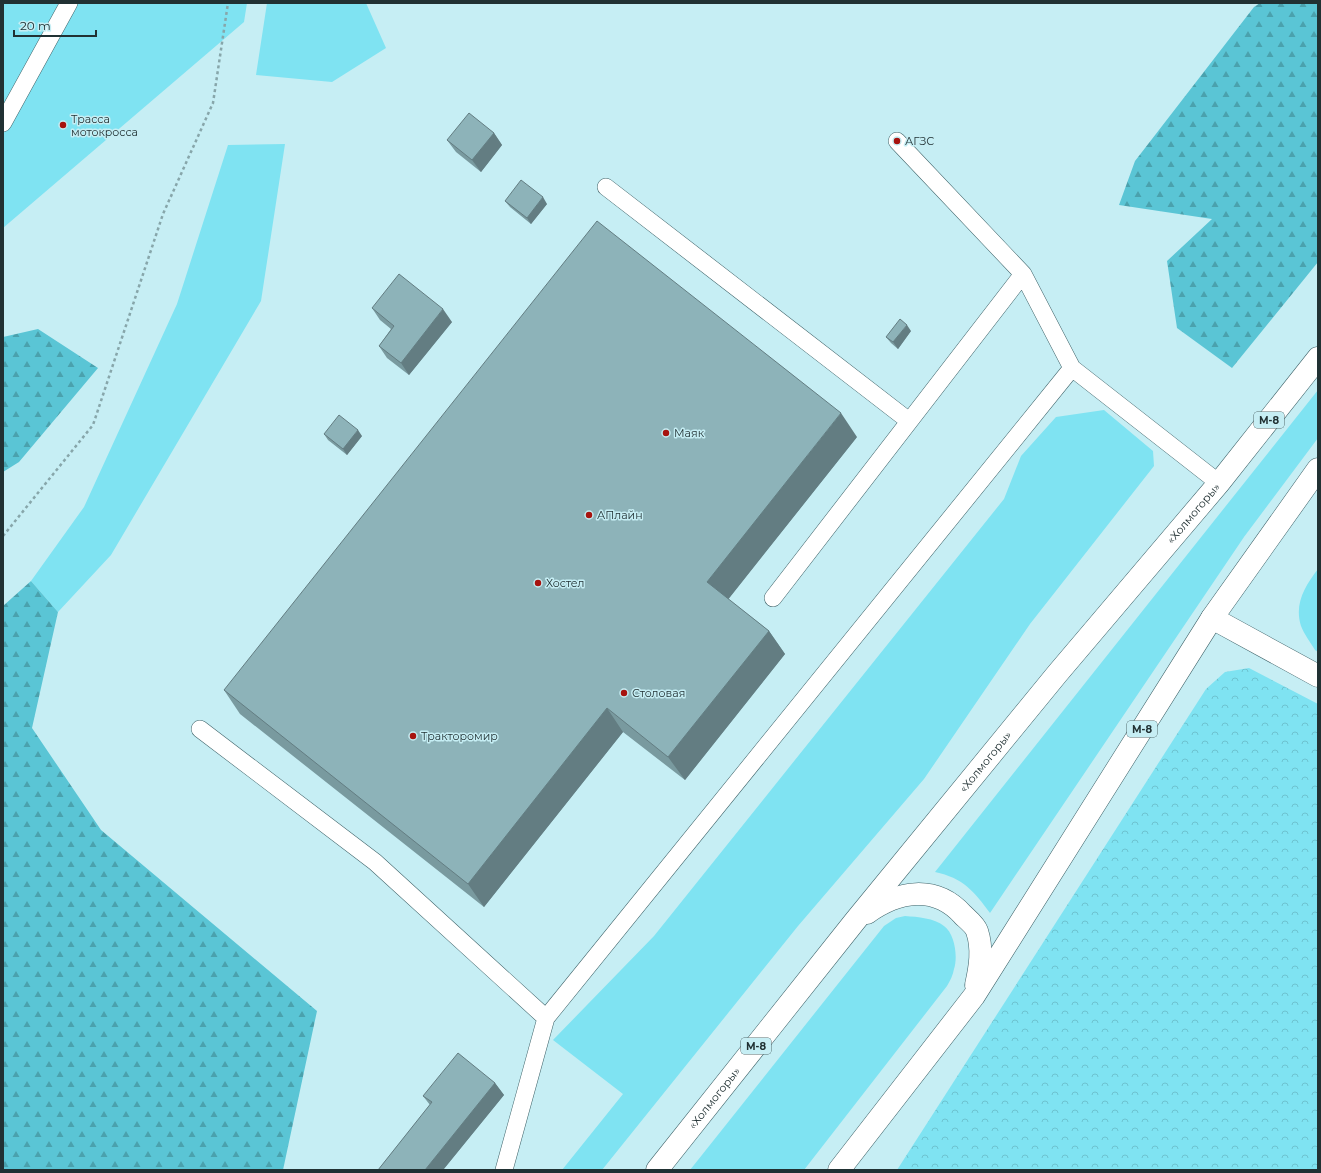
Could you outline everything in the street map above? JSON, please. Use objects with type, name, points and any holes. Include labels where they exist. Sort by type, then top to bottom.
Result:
[{"type":"main road","name":"«Холмогоры»","points":[[657,1170],[856,921],[1057,674],[1219,483],[1318,358]]},
{"type":"main road","name":"М-8","points":[[839,1170],[974,996],[1212,618],[1318,469]]},
{"type":"main road","points":[[1212,618],[1318,676]]},
{"type":"main road","points":[[856,921],[879,904],[906,894],[932,895],[955,906],[977,930],[982,960],[974,996]]},
{"type":"lane","points":[[3,123],[69,3]]},
{"type":"lane","points":[[897,141],[1023,274],[1072,368],[1219,483]]},
{"type":"lane","points":[[606,187],[909,421]]},
{"type":"lane","points":[[773,598],[1023,274]]},
{"type":"lane","points":[[504,1170],[546,1018],[1072,368]]},
{"type":"lane","points":[[200,729],[375,862],[546,1018]]},
{"type":"path","points":[[3,536],[93,425],[163,214],[213,103],[228,3]]},
{"type":"green space","name":"Трасса мотокросса","points":[[3,3],[247,3],[244,22],[3,228]]},
{"type":"green space","points":[[267,3],[366,3],[386,48],[332,82],[256,75]]},
{"type":"green space","points":[[1260,3],[1318,3],[1318,262],[1232,368],[1177,328],[1167,261],[1212,219],[1119,205],[1135,161],[1254,7]]},
{"type":"green space","points":[[285,144],[261,301],[111,555],[58,612],[31,581],[84,507],[177,304],[228,145]]},
{"type":"green space","points":[[38,329],[98,368],[19,462],[3,472],[3,337]]},
{"type":"green space","points":[[1318,390],[1318,438],[1244,537],[990,913],[979,898],[967,886],[953,878],[935,872]]},
{"type":"green space","points":[[1104,410],[1153,451],[1154,466],[1030,624],[924,779],[798,926],[602,1170],[562,1170],[623,1094],[553,1040],[654,936],[1004,499],[1021,456],[1056,417]]},
{"type":"green space","points":[[1318,569],[1318,652],[1315,650],[1302,629],[1299,618],[1299,610],[1305,589]]},
{"type":"green space","points":[[31,581],[58,612],[32,728],[101,830],[317,1011],[283,1170],[3,1170],[3,606]]},
{"type":"green space","points":[[1249,668],[1318,704],[1318,1170],[897,1170],[1206,689],[1225,672]]},
{"type":"green space","points":[[905,916],[920,917],[931,920],[940,923],[948,930],[955,946],[956,958],[952,976],[947,986],[804,1170],[690,1170],[884,926],[896,918]]},
{"type":"building","points":[[469,113],[494,133],[472,160],[447,140]]},
{"type":"building","points":[[521,180],[543,197],[527,218],[505,201]]},
{"type":"building","points":[[597,221],[841,413],[707,582],[769,631],[668,757],[607,708],[468,884],[224,690]]},
{"type":"building","points":[[399,274],[443,309],[401,363],[379,346],[394,326],[372,308]]},
{"type":"building","points":[[900,319],[907,325],[893,342],[886,337]]},
{"type":"building","points":[[339,415],[358,430],[343,449],[324,434]]},
{"type":"building","points":[[458,1053],[495,1083],[425,1170],[378,1170],[432,1102],[423,1096]]},
{"type":"place","name":"Трасса мотокросса","points":[[63,125]]},
{"type":"place","name":"АГЗС","points":[[897,141]]},
{"type":"place","name":"Маяк","points":[[666,433]]},
{"type":"place","name":"АПлайн","points":[[589,515]]},
{"type":"place","name":"Хостел","points":[[538,583]]},
{"type":"place","name":"Столовая","points":[[624,693]]},
{"type":"place","name":"Тракторомир","points":[[413,736]]}]
